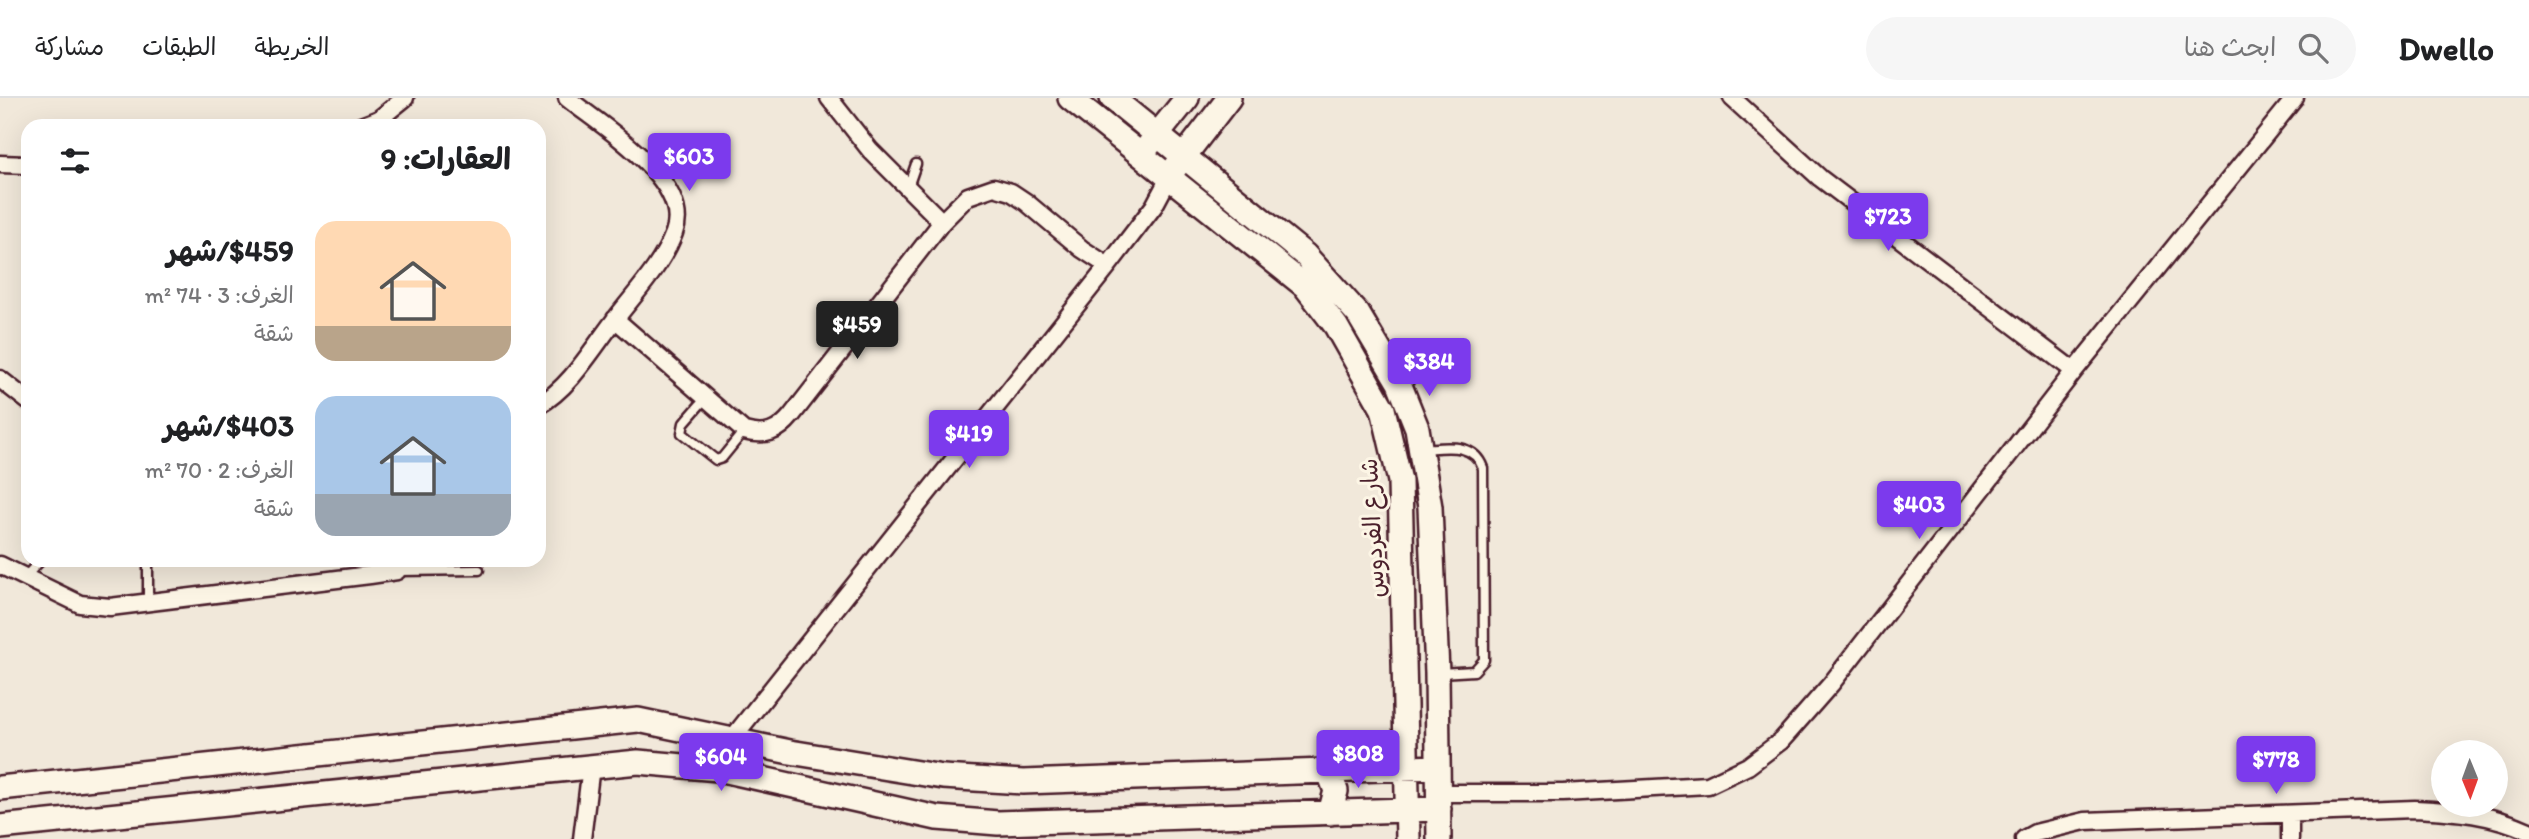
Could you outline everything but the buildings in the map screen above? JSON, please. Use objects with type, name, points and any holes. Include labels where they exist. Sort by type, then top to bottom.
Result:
[{"type":"street","points":[[379,119],[405,98]]},
{"type":"street","points":[[546,399],[570,377],[615,320],[663,257],[676,230],[674,206],[658,172],[567,98]]},
{"type":"street","points":[[829,98],[906,190],[942,222]]},
{"type":"street","name":"شارع الفردوس","points":[[1070,98],[1305,286],[1336,326],[1383,409],[1400,481],[1408,839]]},
{"type":"street","points":[[1112,98],[1305,255],[1358,314],[1399,383],[1417,428],[1422,449],[1431,519],[1437,673],[1439,839]]},
{"type":"street","points":[[1142,155],[1187,98]]},
{"type":"street","points":[[731,740],[1154,206],[1183,155],[1228,98]]},
{"type":"street","points":[[1732,98],[1820,178],[2074,371]]},
{"type":"street","points":[[0,827],[534,775],[638,762],[718,769],[997,831],[1408,810],[1438,801],[1708,785],[1748,766],[1781,741],[1831,684],[2074,371],[2295,98]]},
{"type":"street","points":[[0,164],[21,165]]},
{"type":"street","points":[[615,320],[704,400],[744,431],[757,435],[782,428],[942,222],[968,196],[994,187],[1019,197],[1082,249],[1108,265]]},
{"type":"street","points":[[0,379],[21,396]]},
{"type":"street","points":[[0,565],[80,604],[110,607],[383,567]]},
{"type":"street","points":[[1406,714],[1437,713]]},
{"type":"street","points":[[0,788],[638,720],[731,740],[943,777],[1023,782],[1438,767]]},
{"type":"street","points":[[582,839],[591,766]]},
{"type":"street","points":[[1328,770],[1336,791],[1330,813]]},
{"type":"street","points":[[2024,839],[2035,832],[2085,821],[2457,811],[2495,818],[2529,831]]},
{"type":"street","points":[[2290,814],[2290,839]]},
{"type":"lane","points":[[906,190],[916,164]]},
{"type":"lane","points":[[704,400],[684,423],[682,433],[708,456],[716,460],[722,458],[744,431]]},
{"type":"lane","points":[[1422,449],[1462,448],[1476,455],[1483,468],[1484,660],[1474,671],[1437,673]]},
{"type":"lane","points":[[25,577],[34,567]]},
{"type":"lane","points":[[148,567],[148,600]]},
{"type":"lane","points":[[430,567],[479,570]]}]
